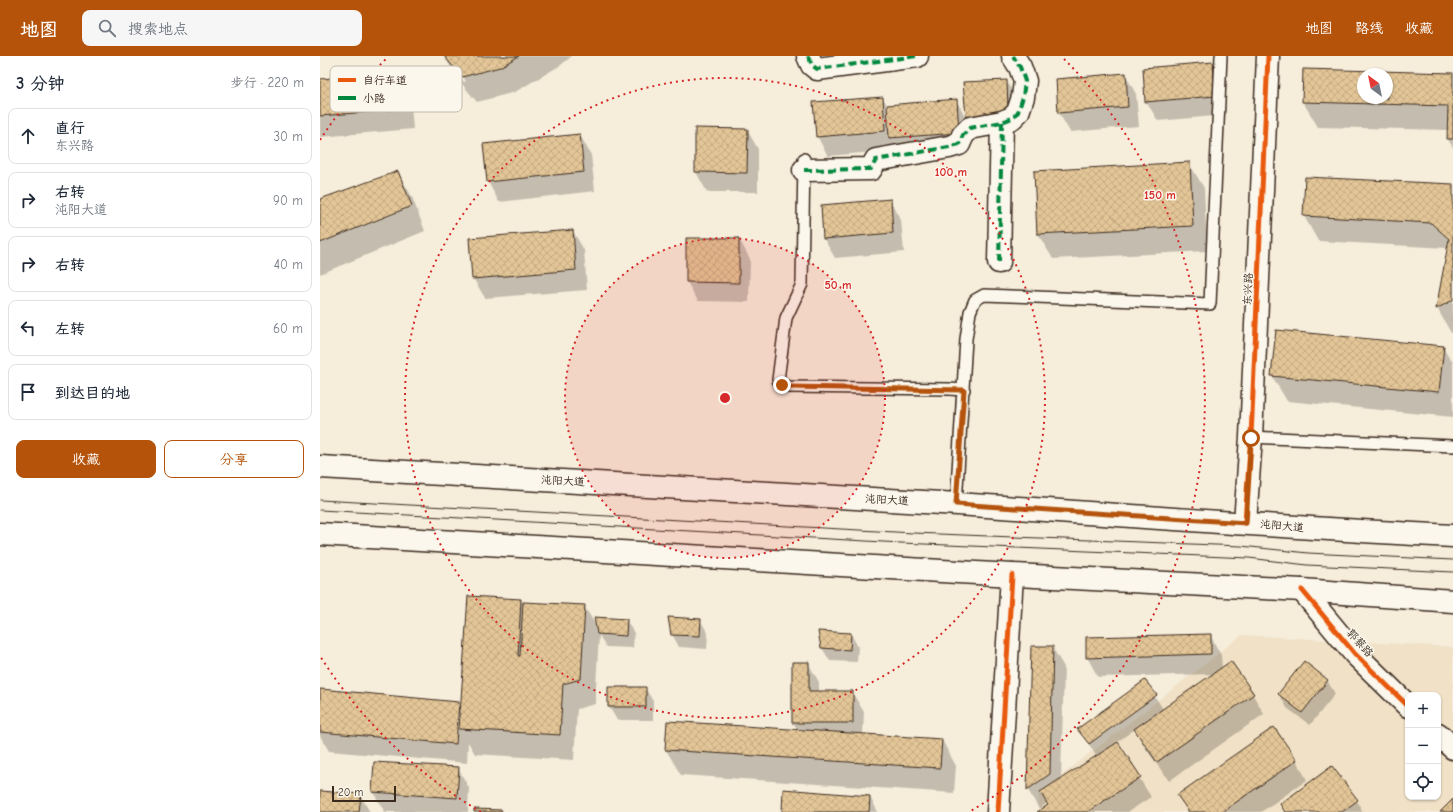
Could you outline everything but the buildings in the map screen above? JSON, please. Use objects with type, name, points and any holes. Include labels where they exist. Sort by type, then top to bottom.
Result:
[{"type":"main road","points":[[808,56],[812,65],[817,69],[917,56]]},
{"type":"main road","points":[[804,164],[872,169],[876,160],[959,144],[963,135],[970,128],[1002,122],[1012,118],[1018,112],[1023,97],[1025,81],[1020,67],[1013,56]]},
{"type":"main road","name":"东兴路","points":[[1246,523],[1268,56]]},
{"type":"main road","points":[[999,262],[1002,122]]},
{"type":"main road","name":"沌阳大道","points":[[320,467],[956,504],[1246,523],[1296,528],[1453,536]]},
{"type":"main road","points":[[320,534],[1012,575],[1302,590],[1453,601]]},
{"type":"main road","points":[[998,812],[1012,575]]},
{"type":"main road","name":"郭蔡路","points":[[1302,590],[1355,654],[1405,703]]},
{"type":"main road","points":[[1441,737],[1453,748]]},
{"type":"lane","points":[[956,504],[966,339],[970,312],[975,300],[984,295],[1210,304],[1221,56]]},
{"type":"lane","points":[[804,164],[802,284],[786,318],[778,380],[782,385],[788,387],[964,390]]},
{"type":"lane","points":[[1251,438],[1453,446]]},
{"type":"shaded area","points":[[1242,635],[1453,647],[1453,812],[1038,812],[1039,793]]},
{"type":"tram line","points":[[320,500],[913,533],[1241,546],[1308,553],[1453,560]]},
{"type":"tram line","points":[[320,510],[901,543],[1249,558],[1307,565],[1453,572]]},
{"type":"marked path","points":[[808,56],[812,65],[817,69],[917,56]]},
{"type":"marked path","points":[[804,170],[871,169],[876,160],[959,144],[963,135],[970,128],[1002,122],[1012,118],[1018,112],[1023,97],[1025,81],[1020,67],[1013,56]]},
{"type":"marked path","points":[[999,262],[1002,122]]},
{"type":"cycle path","points":[[1245,523],[1251,437],[1268,56]]},
{"type":"cycle path","points":[[998,812],[1012,575]]},
{"type":"cycle path","points":[[1302,590],[1355,654],[1405,703]]},
{"type":"route","points":[[782,385],[788,387],[964,390],[956,504],[1246,523],[1251,438]]}]
